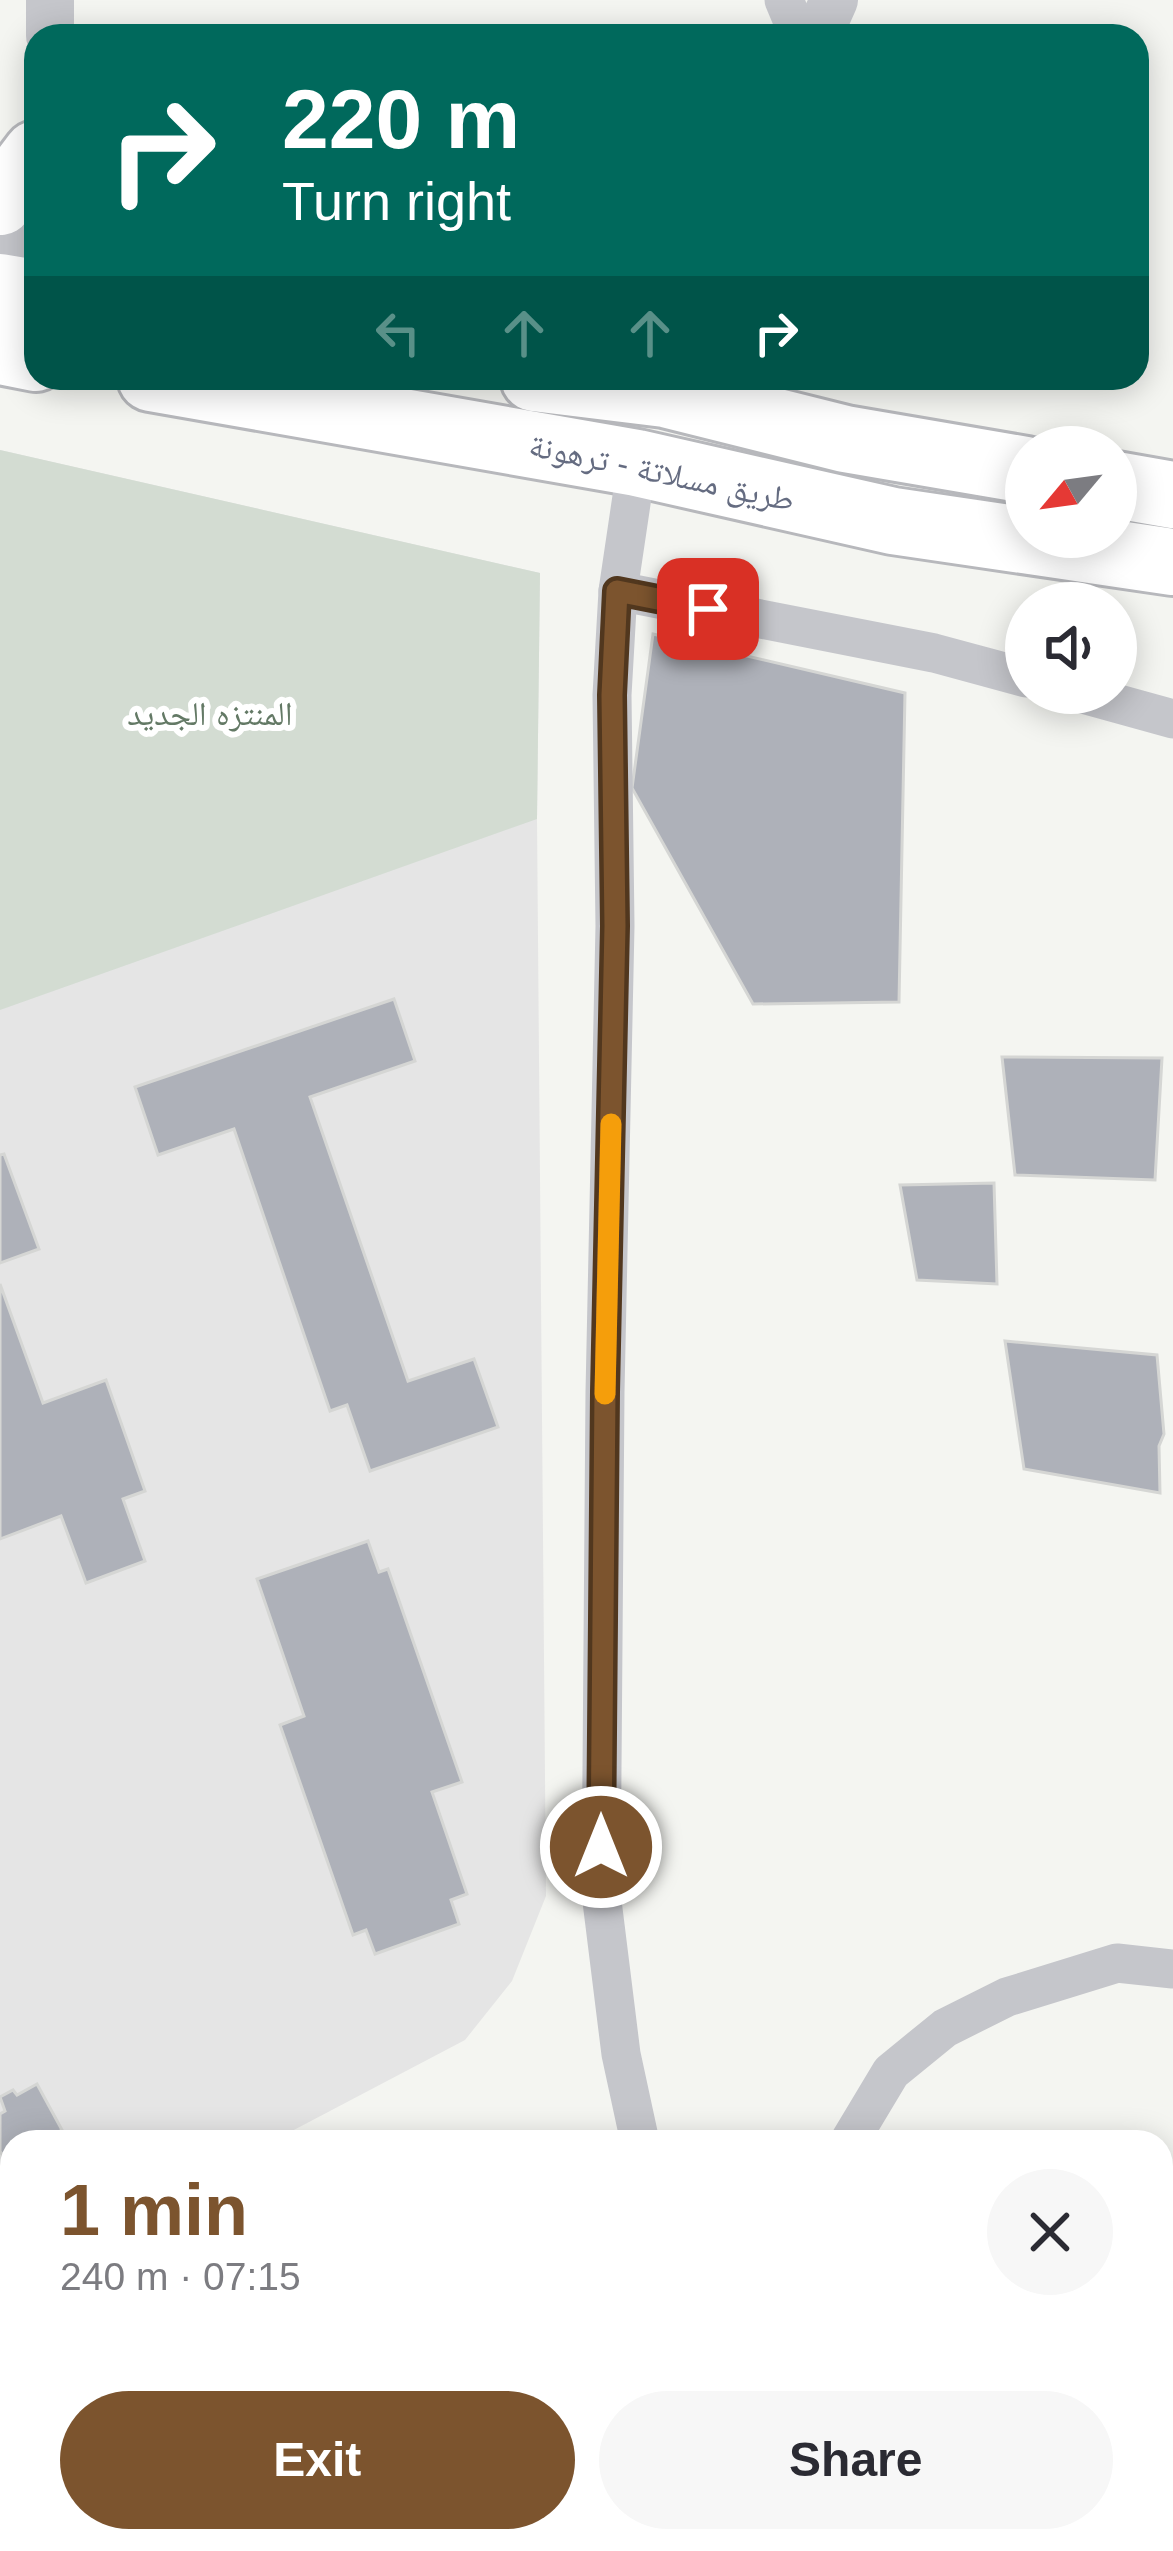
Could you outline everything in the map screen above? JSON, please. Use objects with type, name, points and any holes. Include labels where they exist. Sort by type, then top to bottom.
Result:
[{"type":"highway","points":[[0,202],[24,172]]},
{"type":"highway","name":"طريق مسلاتة - ترهونة","points":[[220,390],[637,463],[893,520],[1173,562]]},
{"type":"highway","name":"طريق مسلاتة - ترهونة","points":[[681,390],[845,439],[1005,466]]},
{"type":"highway","points":[[786,390],[845,439]]},
{"type":"highway","points":[[1137,489],[1173,495]]},
{"type":"street","points":[[9,312],[24,226]]},
{"type":"street","points":[[637,2130],[621,2054],[601,1893],[615,926],[612,695],[617,591],[637,463],[666,390]]},
{"type":"street","points":[[617,591],[934,653],[1005,672]]},
{"type":"street","points":[[1137,709],[1173,719]]},
{"type":"street","points":[[856,2130],[891,2072],[944,2028],[1007,1997],[1117,1963],[1173,1969]]},
{"type":"shaded area","points":[[0,450],[540,573],[537,819],[546,1896],[512,1981],[465,2040],[294,2130],[0,2130]]},
{"type":"green space","name":"المنتزه الجديد","points":[[0,450],[540,573],[537,819],[0,1010]]},
{"type":"building","points":[[653,634],[905,693],[899,1002],[753,1004],[632,788]]},
{"type":"building","points":[[394,999],[415,1061],[310,1097],[408,1381],[474,1359],[498,1427],[370,1471],[347,1405],[330,1411],[234,1129],[158,1155],[135,1087]]},
{"type":"building","points":[[1002,1057],[1162,1058],[1155,1180],[1015,1175]]},
{"type":"building","points":[[4,1154],[39,1249],[0,1263],[0,1155]]},
{"type":"building","points":[[994,1183],[997,1284],[917,1280],[900,1185]]},
{"type":"building","points":[[0,1284],[43,1403],[106,1380],[145,1491],[123,1499],[145,1561],[86,1583],[61,1516],[0,1539]]},
{"type":"building","points":[[1005,1341],[1157,1355],[1164,1434],[1159,1446],[1160,1493],[1024,1469]]},
{"type":"building","points":[[368,1541],[379,1572],[388,1569],[462,1782],[432,1792],[467,1894],[451,1900],[459,1924],[375,1954],[366,1930],[353,1935],[280,1725],[304,1716],[257,1579]]},
{"type":"building","points":[[37,2084],[62,2130],[0,2130],[0,2114],[5,2111],[0,2097],[13,2090],[17,2095]]},
{"type":"slow traffic","points":[[605,1394],[611,1124]]},
{"type":"route","points":[[601,1847],[615,926],[612,695],[617,591],[708,609]]}]
